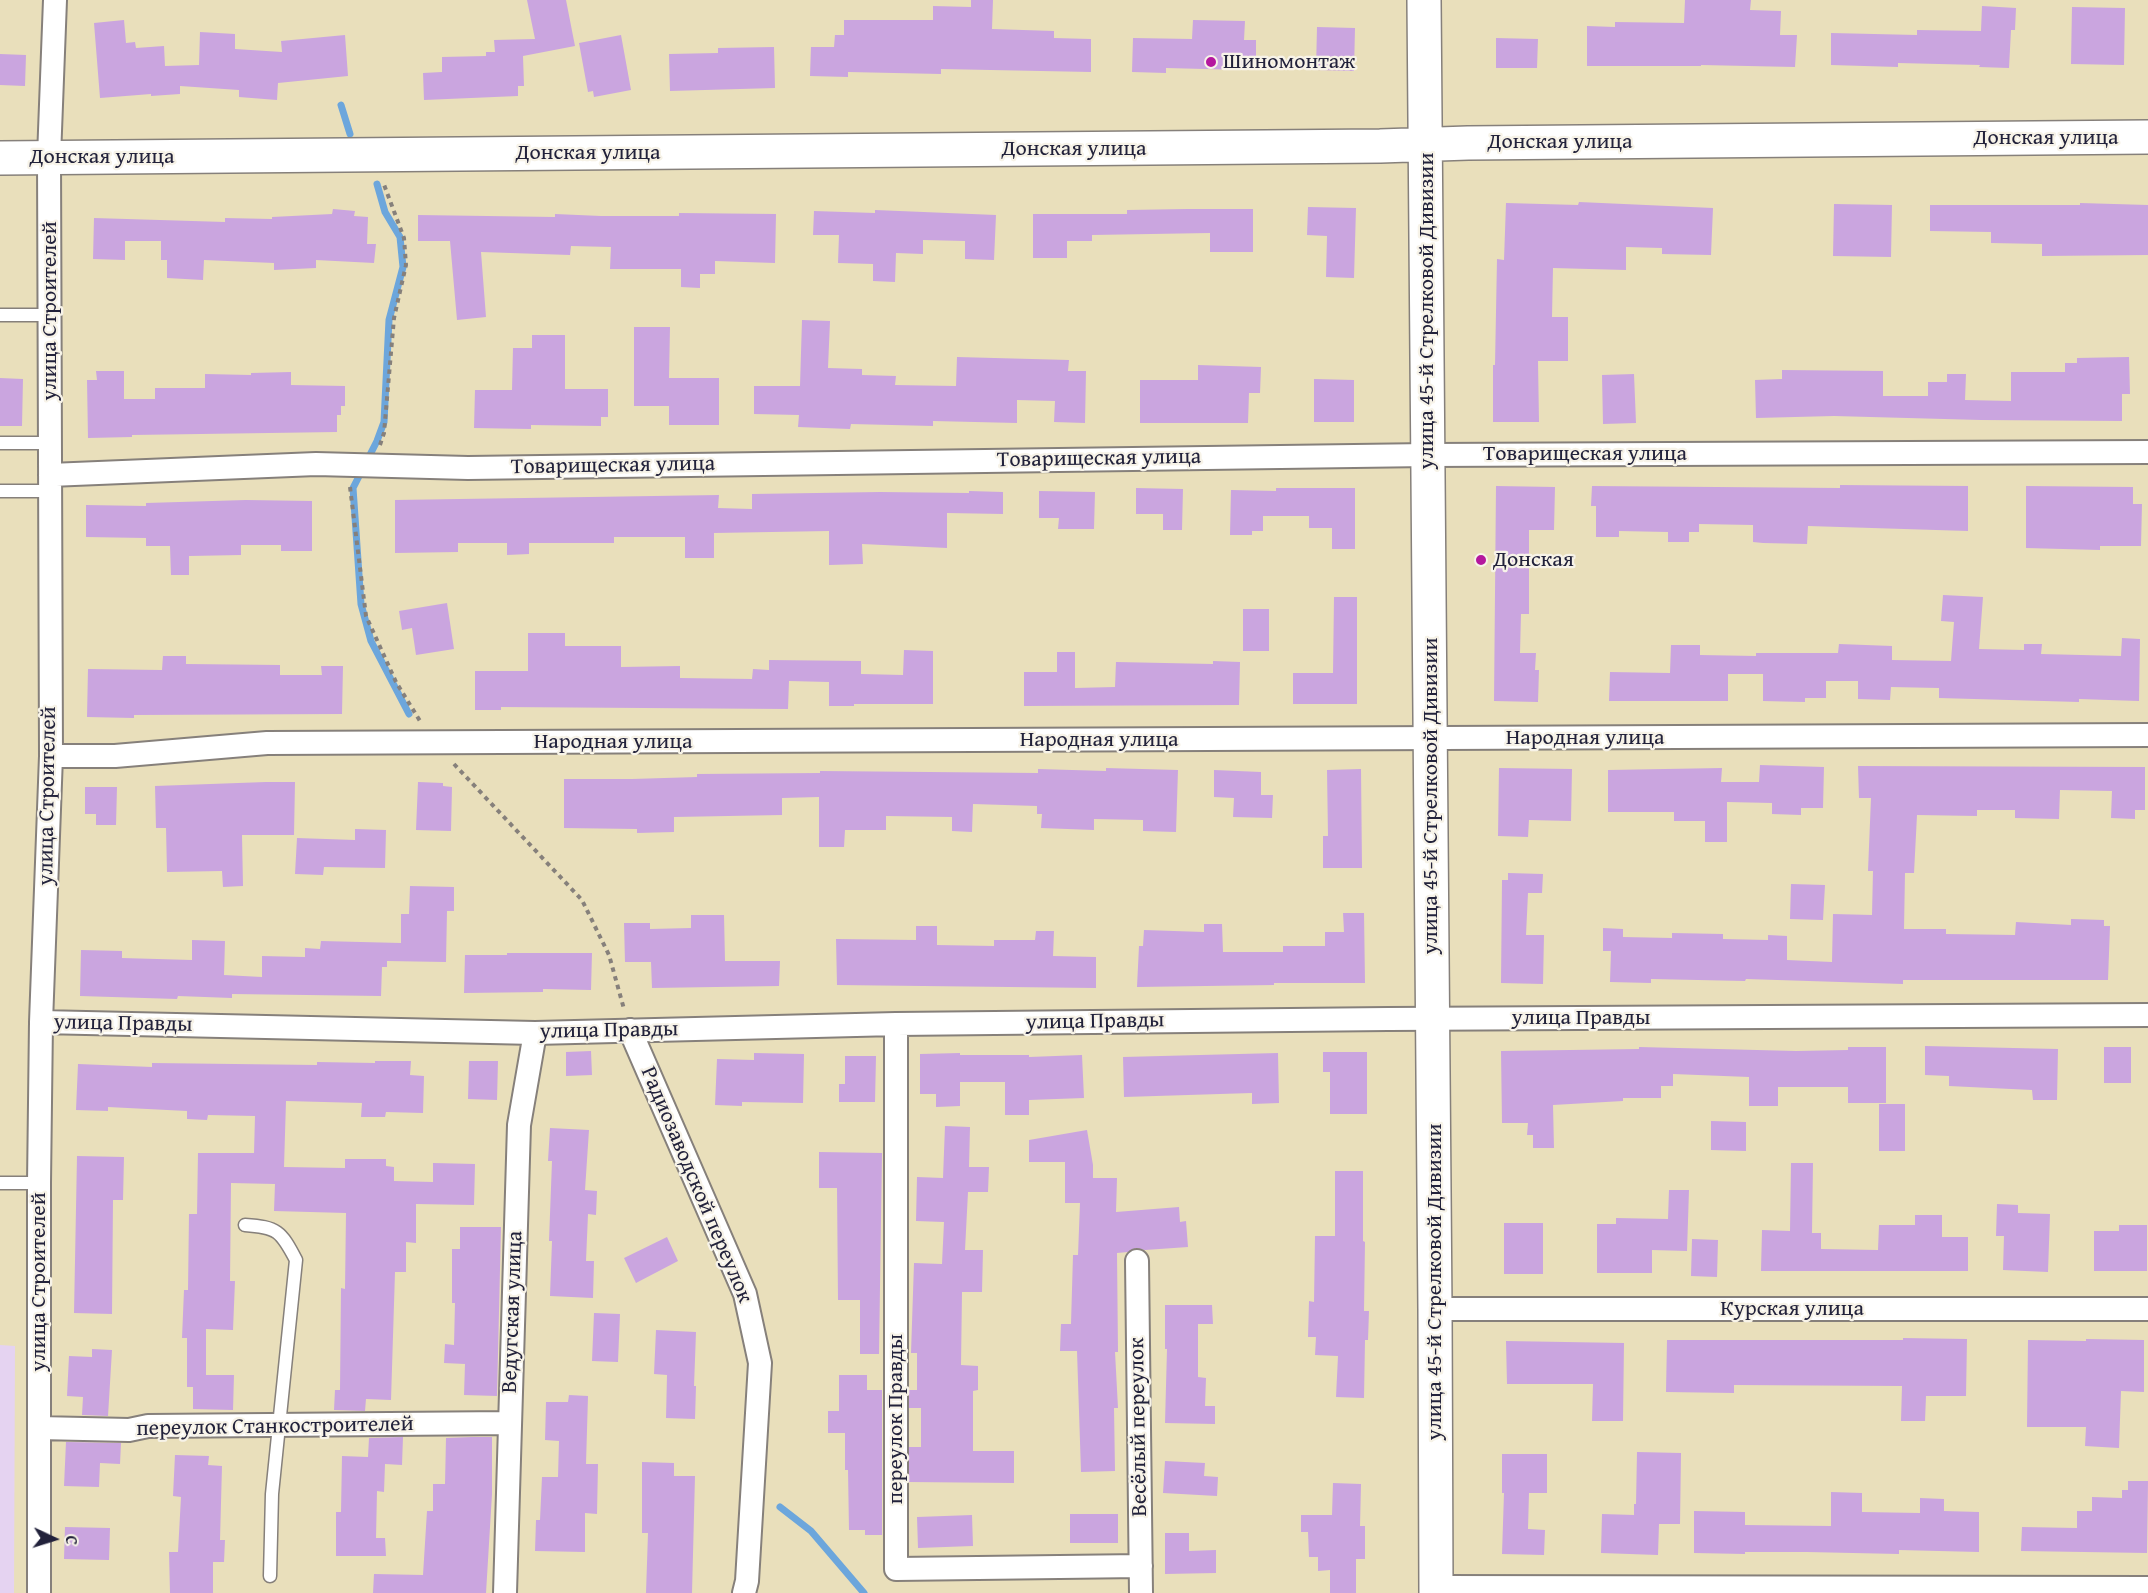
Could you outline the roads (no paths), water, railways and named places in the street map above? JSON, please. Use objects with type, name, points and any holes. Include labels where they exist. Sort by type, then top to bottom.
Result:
[{"type":"street","name":"улица Строителей","points":[[39,1593],[39,1183],[41,1022],[51,756],[50,157],[55,0]]},
{"type":"street","name":"улица 45-й Стрелковой Дивизии","points":[[1424,0],[1436,1590]]},
{"type":"street","name":"Донская улица","points":[[0,158],[2148,137]]},
{"type":"street","name":"Товарищеская улица","points":[[50,483],[316,464],[468,468],[1428,455],[2148,452]]},
{"type":"street","name":"Народная улица","points":[[51,756],[115,756],[267,743],[2148,735]]},
{"type":"street","name":"улица Правды","points":[[41,1022],[535,1033],[896,1024],[1432,1018],[2148,1015]]},
{"type":"street","name":"переулок Правды","points":[[896,1024],[897,1569],[1141,1566]]},
{"type":"street","name":"Радиозаводской переулок","points":[[630,1030],[745,1294],[760,1363],[747,1581],[744,1593]]},
{"type":"street","name":"Ведугская улица","points":[[505,1593],[519,1125],[535,1033]]},
{"type":"street","name":"Весёлый переулок","points":[[1137,1261],[1141,1593]]},
{"type":"street","name":"Курская улица","points":[[1435,1309],[2148,1309]]},
{"type":"street","name":"переулок Станкостроителей","points":[[39,1428],[129,1430],[148,1426],[510,1424]]},
{"type":"street","points":[[1436,1590],[2148,1588]]},
{"type":"lane","points":[[0,315],[51,315]]},
{"type":"lane","points":[[0,443],[49,443]]},
{"type":"lane","points":[[0,491],[50,483]]},
{"type":"lane","points":[[0,1183],[39,1183]]},
{"type":"lane","points":[[245,1224],[267,1226],[284,1238],[296,1260],[272,1494],[270,1576]]},
{"type":"waterway","points":[[341,105],[350,134]]},
{"type":"waterway","points":[[377,184],[385,212],[400,237],[403,267],[389,320],[384,422],[353,488],[361,604],[371,641],[409,714]]},
{"type":"waterway","points":[[780,1507],[811,1531],[864,1593]]},
{"type":"place","name":"Шиномонтаж","points":[[1211,62]]},
{"type":"place","name":"Донская","points":[[1481,560]]}]
